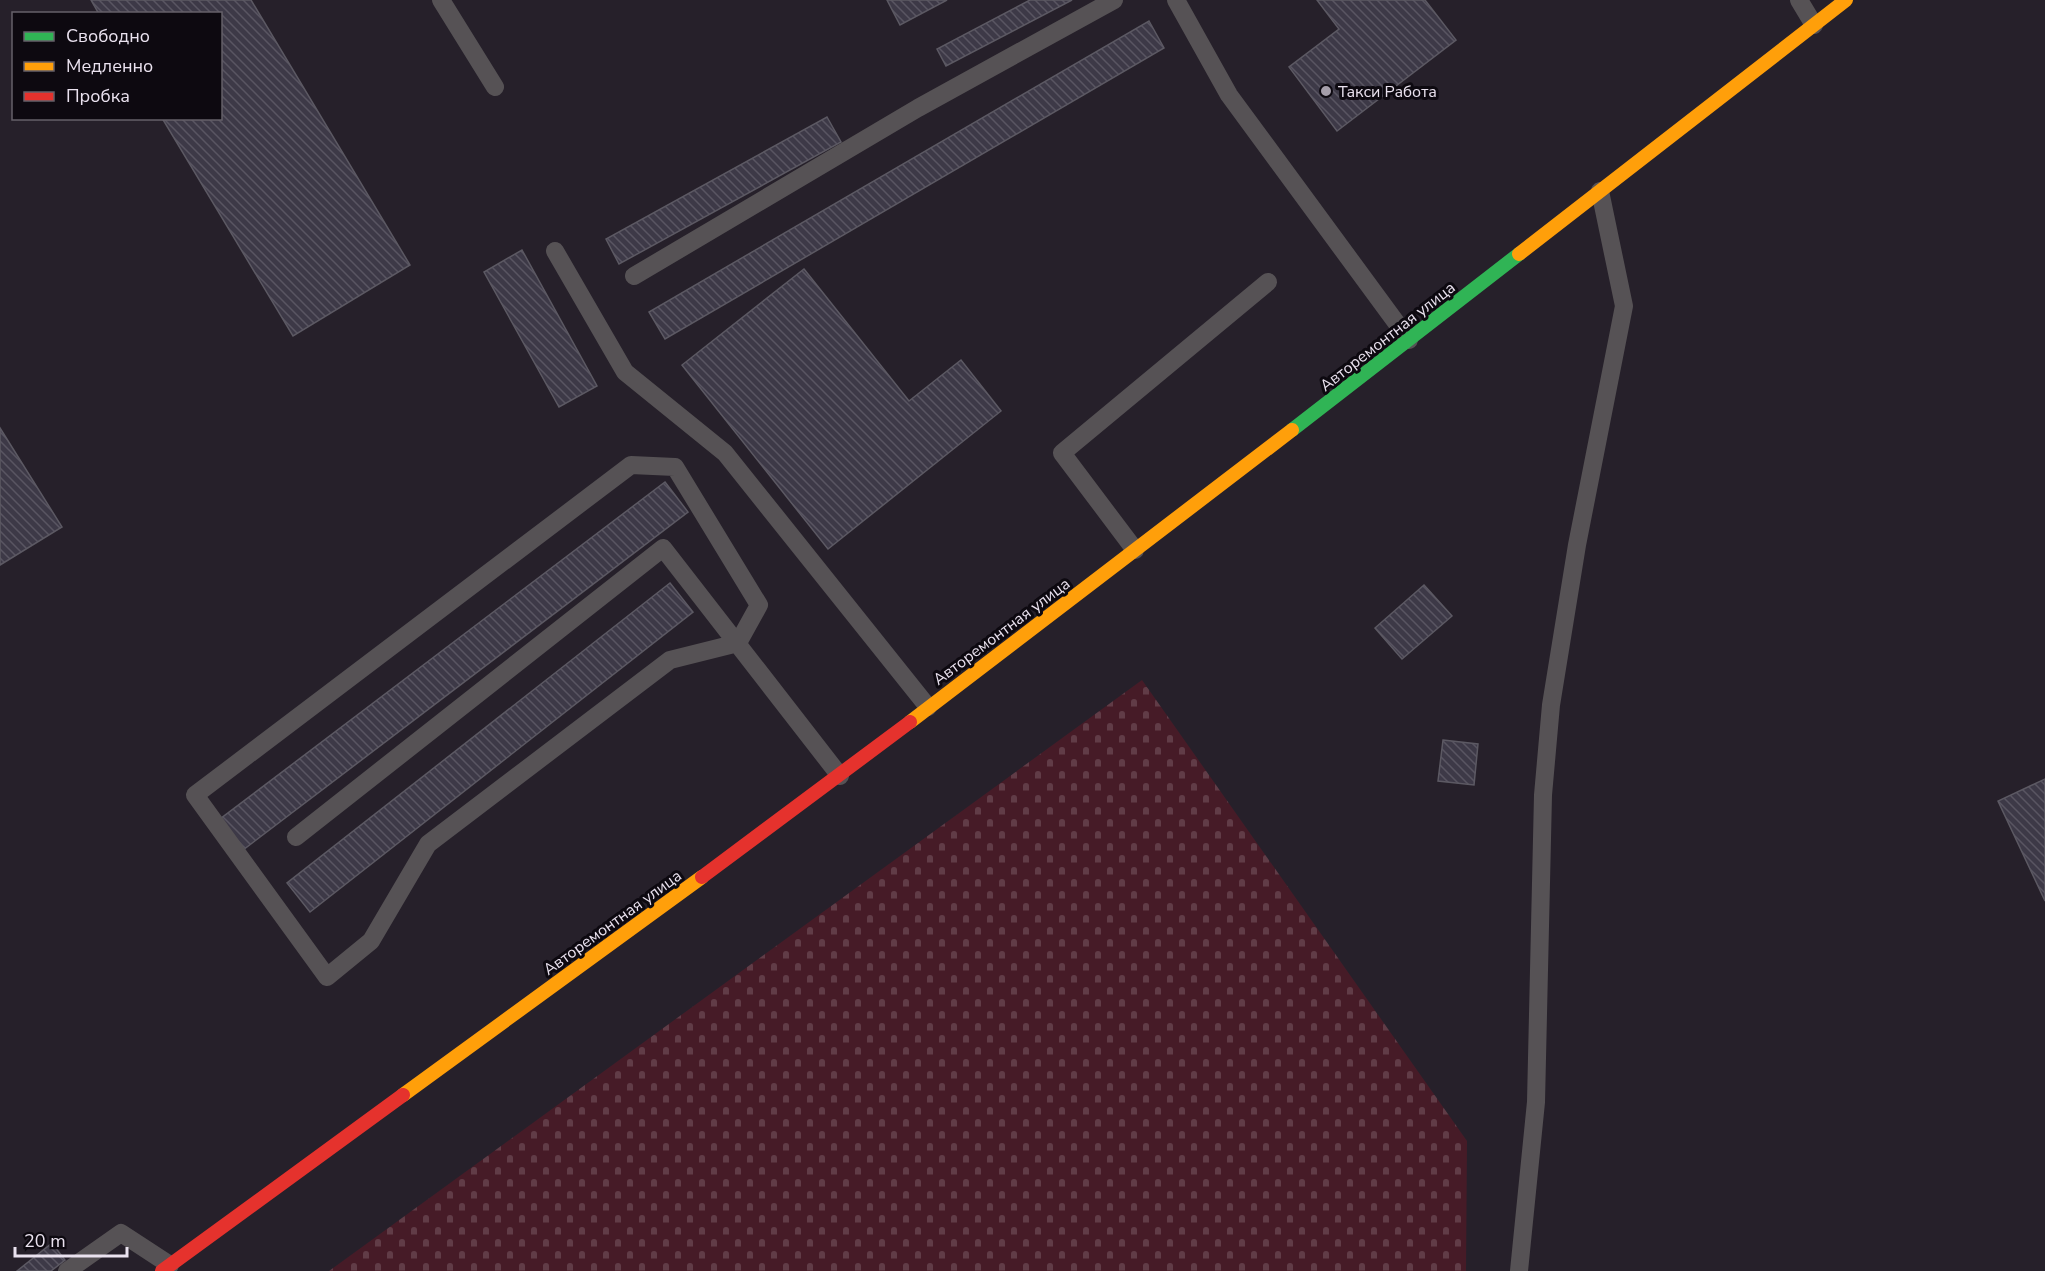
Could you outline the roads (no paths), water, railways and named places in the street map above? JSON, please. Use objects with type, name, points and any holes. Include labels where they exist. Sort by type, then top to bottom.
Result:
[{"type":"main road","name":"Авторемонтная улица","points":[[166,1268],[840,776],[1409,340],[1846,0]]},
{"type":"lane","points":[[441,0],[495,87]]},
{"type":"lane","points":[[634,276],[918,108],[1114,0]]},
{"type":"lane","points":[[1176,0],[1229,95],[1409,340]]},
{"type":"lane","points":[[1799,0],[1814,25]]},
{"type":"lane","points":[[1519,1271],[1536,1102],[1543,795],[1551,705],[1577,545],[1624,306],[1600,191]]},
{"type":"lane","points":[[555,251],[625,372],[725,453],[928,707]]},
{"type":"lane","points":[[1135,550],[1062,453],[1268,282]]},
{"type":"lane","points":[[631,465],[675,467],[759,605],[738,643],[670,660],[428,844],[371,941],[327,977],[195,795],[631,465]]},
{"type":"lane","points":[[296,837],[663,548],[840,776]]},
{"type":"lane","points":[[67,1271],[121,1233],[166,1268]]},
{"type":"place","name":"Такси Работа","points":[[1326,91]]}]
